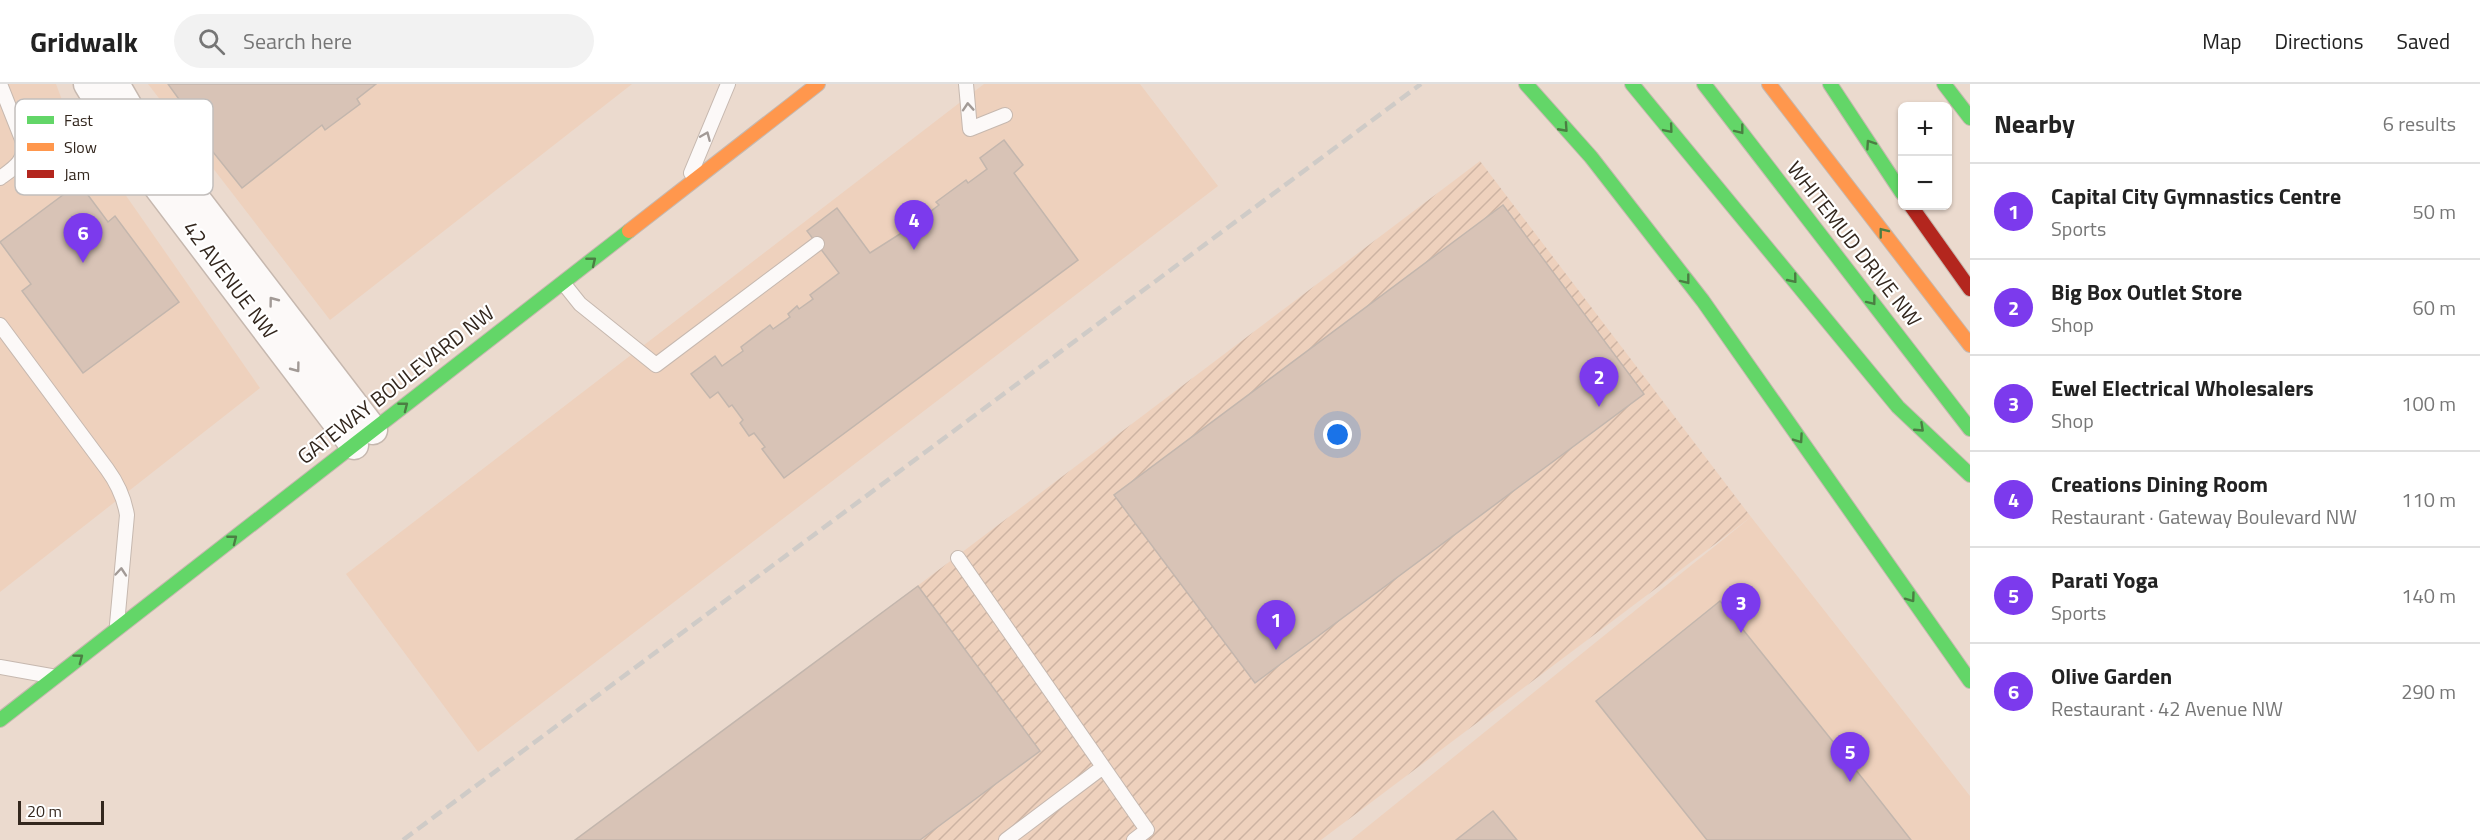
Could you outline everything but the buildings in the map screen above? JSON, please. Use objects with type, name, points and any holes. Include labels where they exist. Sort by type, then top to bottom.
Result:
[{"type":"main road","name":"GATEWAY BOULEVARD NW","points":[[0,720],[564,284],[818,84]]},
{"type":"main road","points":[[1526,84],[1591,158],[1703,301],[1970,681]]},
{"type":"main road","points":[[1632,84],[1898,407],[1970,475]]},
{"type":"main road","name":"WHITEMUD DRIVE NW","points":[[1704,84],[1970,429]]},
{"type":"main road","name":"WHITEMUD DRIVE NW","points":[[1769,84],[1970,345]]},
{"type":"main road","points":[[1830,84],[1898,187]]},
{"type":"main road","points":[[1944,84],[1970,118]]},
{"type":"main road","points":[[1914,210],[1970,289]]},
{"type":"street","name":"42 AVENUE NW","points":[[88,84],[97,99]]},
{"type":"street","name":"42 AVENUE NW","points":[[115,84],[124,99]]},
{"type":"street","name":"42 AVENUE NW","points":[[167,195],[364,437]]},
{"type":"street","name":"42 AVENUE NW","points":[[190,195],[364,437]]},
{"type":"lane","points":[[0,84],[15,122]]},
{"type":"lane","points":[[684,189],[728,84]]},
{"type":"lane","points":[[966,84],[970,129],[1005,115]]},
{"type":"lane","points":[[0,178],[15,166]]},
{"type":"lane","points":[[564,284],[580,304],[656,365],[817,244]]},
{"type":"lane","points":[[0,325],[118,484],[127,515],[116,630]]},
{"type":"lane","points":[[958,558],[1147,830],[1134,840]]},
{"type":"lane","points":[[0,667],[55,676]]},
{"type":"lane","points":[[1006,840],[1103,766]]},
{"type":"shaded area","points":[[0,84],[56,84],[62,99],[15,99],[15,195],[126,195],[260,388],[0,592]]},
{"type":"shaded area","points":[[148,84],[632,84],[330,320],[213,168],[213,99],[160,99]]},
{"type":"shaded area","points":[[984,84],[1140,84],[1218,186],[478,752],[346,574]]},
{"type":"shaded area","points":[[1480,161],[1751,517],[1321,840],[581,840]]},
{"type":"shaded area","points":[[1751,517],[1970,796],[1970,840],[1351,840]]},
{"type":"railway","points":[[403,840],[1421,84]]},
{"type":"traffic: fast","points":[[1526,84],[1591,157],[1703,301],[1970,681]]},
{"type":"traffic: fast","points":[[1632,84],[1898,407],[1970,475]]},
{"type":"traffic: fast","points":[[1704,84],[1970,429]]},
{"type":"traffic: fast","points":[[1830,84],[1898,187]]},
{"type":"traffic: fast","points":[[1944,84],[1970,118]]},
{"type":"traffic: fast","points":[[0,720],[629,231]]},
{"type":"traffic: slow","points":[[629,231],[818,84]]},
{"type":"traffic: slow","points":[[1769,84],[1970,345]]},
{"type":"traffic: jam","points":[[1914,210],[1970,289]]},
{"type":"place","name":"Creations Dining Room","points":[[914,250]]},
{"type":"place","name":"Olive Garden","points":[[83,263]]},
{"type":"place","name":"Big Box Outlet Store","points":[[1599,407]]},
{"type":"place","name":"Ewel Electrical Wholesalers","points":[[1741,633]]},
{"type":"place","name":"Capital City Gymnastics Centre","points":[[1276,650]]},
{"type":"place","name":"Parati Yoga","points":[[1850,782]]}]
